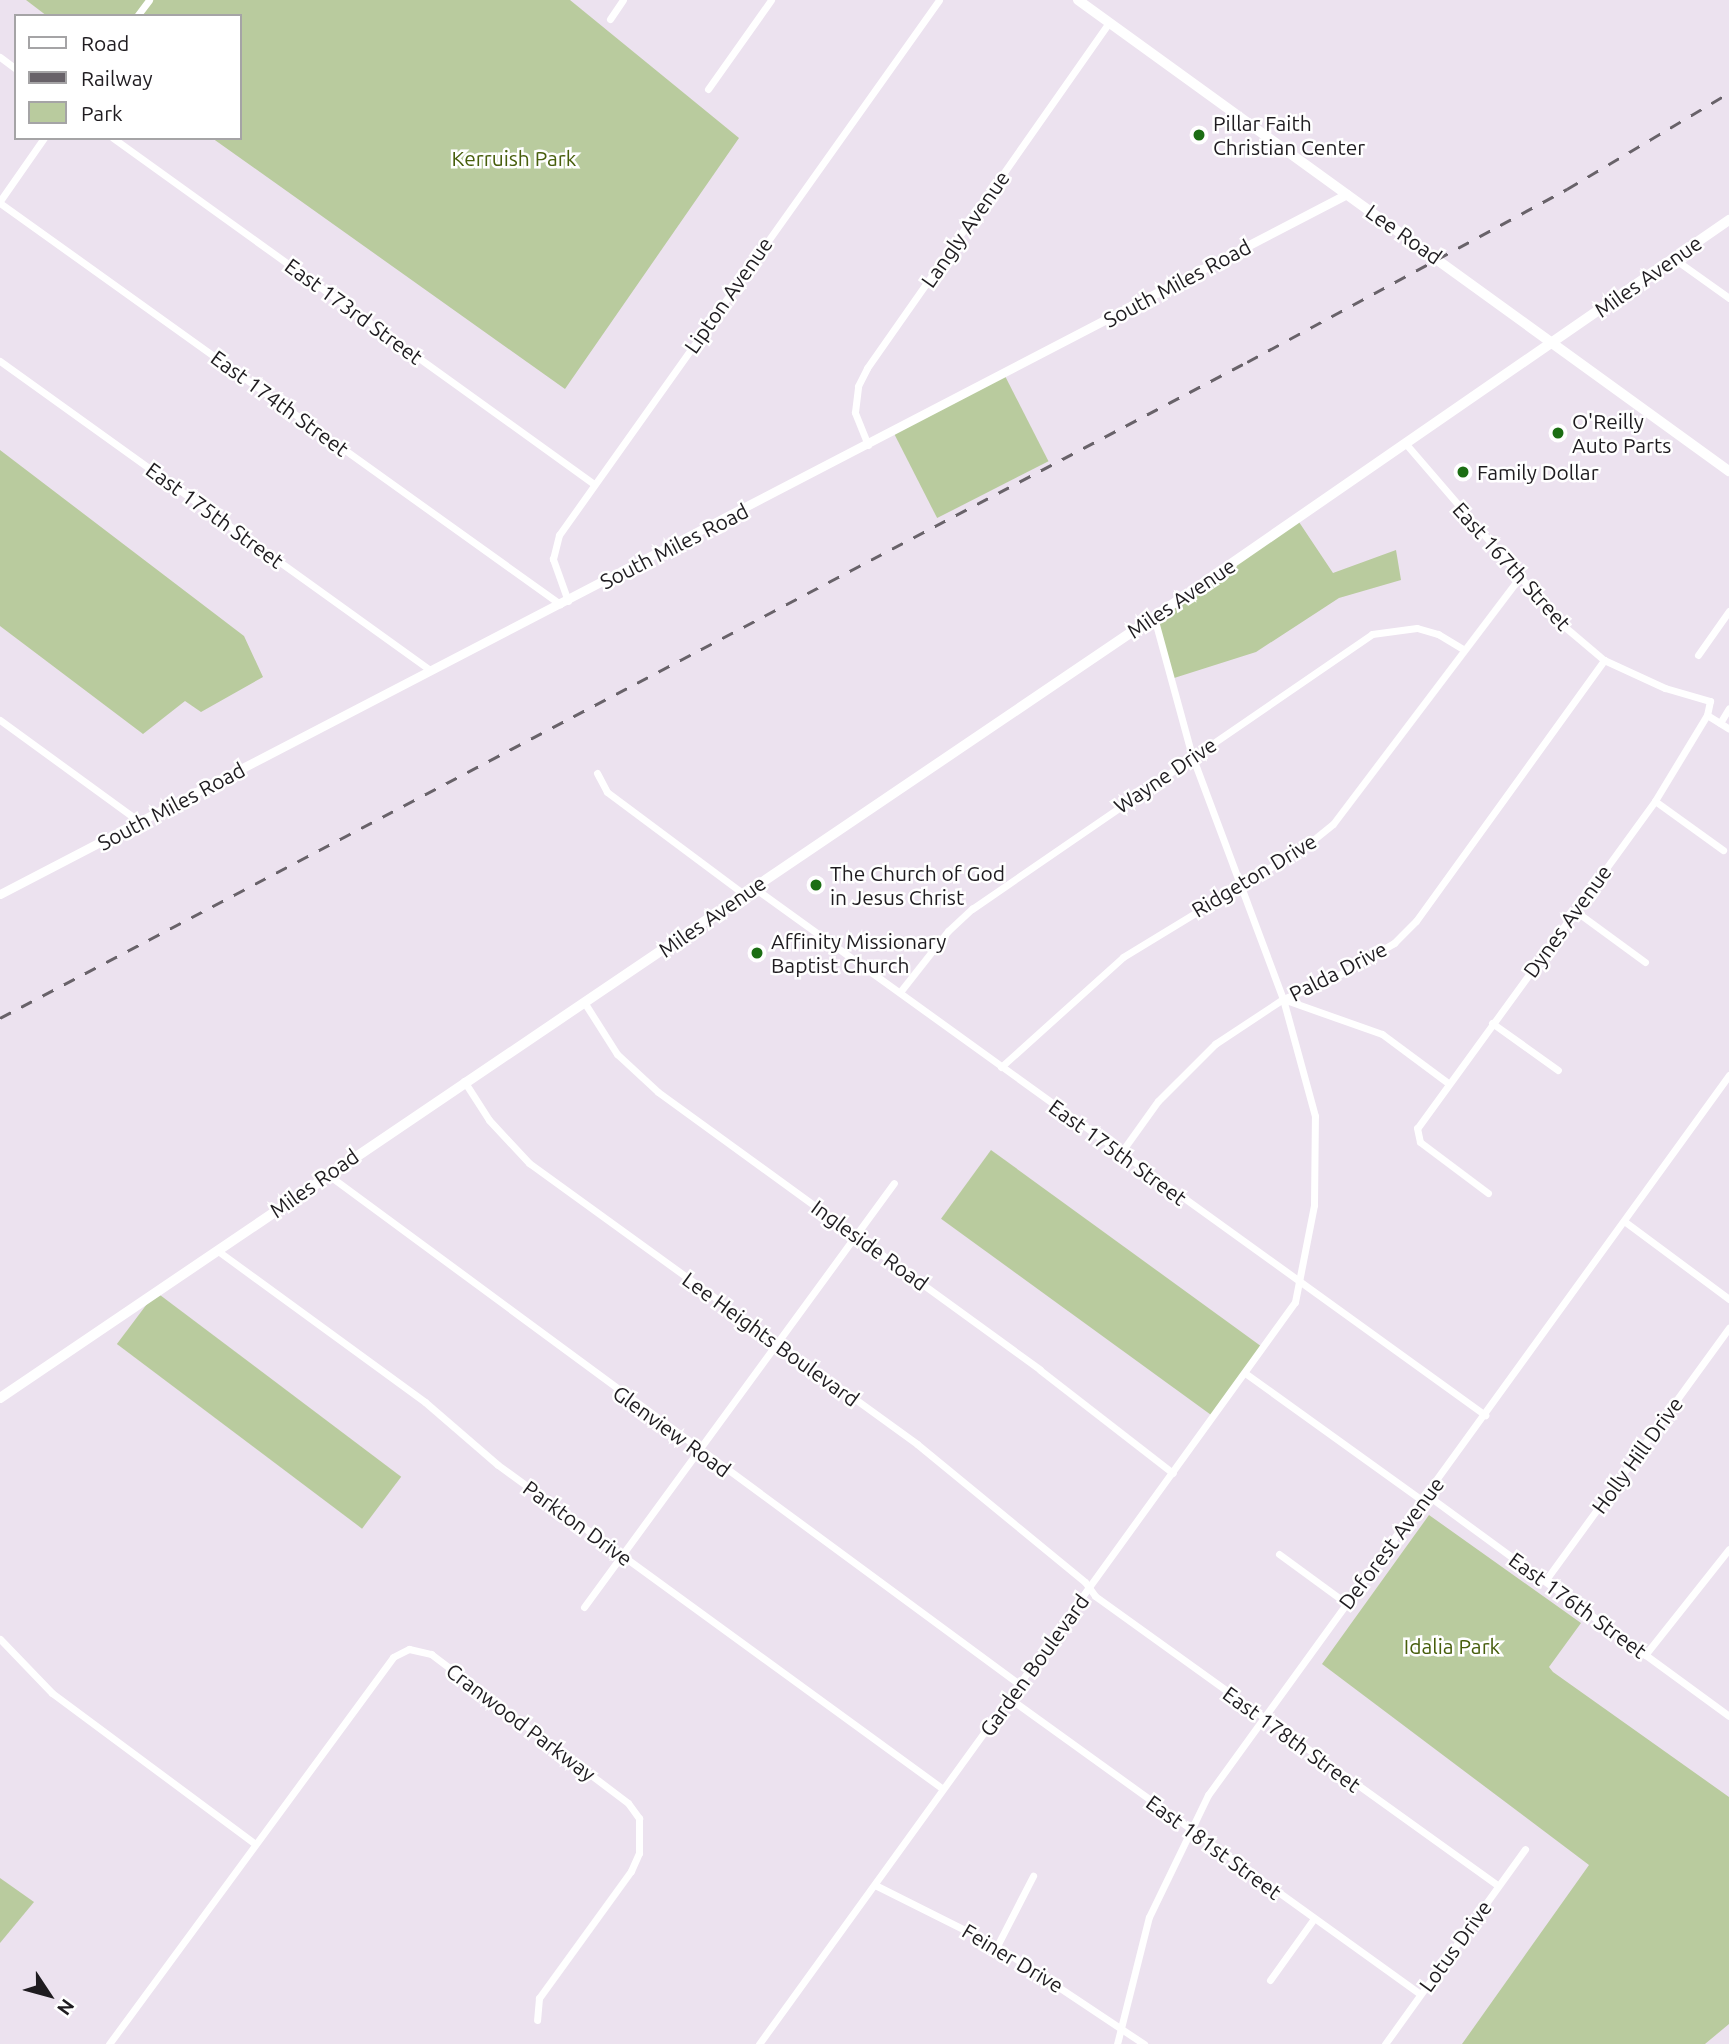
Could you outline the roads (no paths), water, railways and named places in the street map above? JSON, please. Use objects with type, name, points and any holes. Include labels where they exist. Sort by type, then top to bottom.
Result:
[{"type":"main road","name":"Lee Road","points":[[1078,0],[1729,471]]},
{"type":"main road","name":"Miles Avenue","points":[[630,971],[1154,617],[1729,220]]},
{"type":"main road","name":"Miles Road","points":[[0,1398],[463,1081],[630,971]]},
{"type":"street","points":[[610,19],[624,0]]},
{"type":"street","points":[[708,89],[771,0]]},
{"type":"street","name":"Lipton Avenue","points":[[564,602],[553,559],[559,535],[939,0]]},
{"type":"street","name":"Langly Avenue","points":[[868,445],[855,412],[858,386],[867,368],[1109,23]]},
{"type":"street","points":[[0,202],[43,140]]},
{"type":"street","name":"East 173rd Street","points":[[116,140],[594,484]]},
{"type":"street","name":"South Miles Road","points":[[0,894],[1347,194]]},
{"type":"street","name":"East 174th Street","points":[[0,202],[564,602]]},
{"type":"street","points":[[1673,258],[1729,298]]},
{"type":"street","name":"East 175th Street","points":[[0,361],[430,670]]},
{"type":"street","name":"East 167th Street","points":[[1406,444],[1559,622],[1604,660],[1665,688],[1710,701]]},
{"type":"street","name":"Ridgeton Drive","points":[[1001,1067],[1123,957],[1307,845],[1333,824],[1354,802],[1462,649],[1519,578]]},
{"type":"street","points":[[1698,655],[1729,611]]},
{"type":"street","name":"Garden Boulevard","points":[[759,2044],[1295,1302],[1314,1205],[1317,1155],[1315,1116],[1283,999],[1237,886],[1192,756],[1154,617]]},
{"type":"street","name":"Wayne Drive","points":[[900,992],[948,931],[972,909],[1373,634],[1418,628],[1438,634],[1462,649]]},
{"type":"street","name":"Palda Drive","points":[[1120,1154],[1183,1074],[1215,1044],[1283,999],[1370,959],[1416,921],[1604,660]]},
{"type":"street","name":"Dynes Avenue","points":[[1489,1193],[1418,1135],[1417,1128],[1655,801],[1707,715],[1710,701]]},
{"type":"street","points":[[1720,723],[1729,708]]},
{"type":"street","points":[[1707,715],[1729,729]]},
{"type":"street","points":[[0,720],[141,822]]},
{"type":"street","name":"East 175th Street","points":[[597,773],[607,792],[646,821],[900,992],[1120,1154],[1485,1415]]},
{"type":"street","points":[[1655,801],[1723,850]]},
{"type":"street","points":[[1574,910],[1645,962]]},
{"type":"street","points":[[1283,999],[1382,1034],[1448,1083]]},
{"type":"street","name":"Ingleside Road","points":[[584,1002],[617,1054],[658,1092],[856,1234],[1173,1473]]},
{"type":"street","points":[[1492,1023],[1558,1070]]},
{"type":"street","name":"Deforest Avenue","points":[[1117,2044],[1149,1917],[1189,1828],[1346,1603],[1425,1498],[1729,1075]]},
{"type":"street","name":"Lee Heights Boulevard","points":[[463,1081],[489,1120],[529,1163],[917,1444],[1090,1588]]},
{"type":"street","name":"Glenview Road","points":[[327,1174],[1019,1684]]},
{"type":"street","points":[[584,1607],[894,1183]]},
{"type":"street","points":[[1625,1221],[1729,1298]]},
{"type":"street","name":"Parkton Drive","points":[[218,1251],[622,1554],[943,1789]]},
{"type":"street","name":"Holly Hill Drive","points":[[1545,1581],[1729,1328]]},
{"type":"street","name":"East 176th Street","points":[[1245,1373],[1545,1581],[1729,1716]]},
{"type":"street","points":[[1646,1655],[1729,1549]]},
{"type":"street","points":[[1279,1554],[1346,1603]]},
{"type":"street","name":"East 178th Street","points":[[1090,1588],[1264,1720],[1498,1886]]},
{"type":"street","points":[[0,1639],[52,1693],[255,1844]]},
{"type":"street","name":"Cranwood Parkway","points":[[109,2044],[393,1657],[409,1649],[431,1654],[628,1803],[639,1818],[639,1853],[631,1871],[539,1998],[537,2020]]},
{"type":"street","name":"East 181st Street","points":[[1009,1698],[1313,1920],[1420,1994]]},
{"type":"street","name":"Lotus Drive","points":[[1385,2044],[1525,1849]]},
{"type":"street","points":[[997,1946],[1033,1876]]},
{"type":"street","name":"Feiner Drive","points":[[875,1885],[997,1946],[1144,2044]]},
{"type":"street","points":[[1270,1980],[1313,1920]]},
{"type":"railway","points":[[0,1018],[1247,362],[1567,189],[1729,93]]},
{"type":"place","name":"Pillar Faith Christian Center","points":[[1199,135]]},
{"type":"place","name":"O'Reilly Auto Parts","points":[[1558,433]]},
{"type":"place","name":"Family Dollar","points":[[1463,472]]},
{"type":"place","name":"The Church of God in Jesus Christ","points":[[816,885]]},
{"type":"place","name":"Affinity Missionary Baptist Church","points":[[757,953]]},
{"type":"park label","name":"Kerruish Park","points":[[514,158]]},
{"type":"park label","name":"Idalia Park","points":[[1452,1646]]}]
